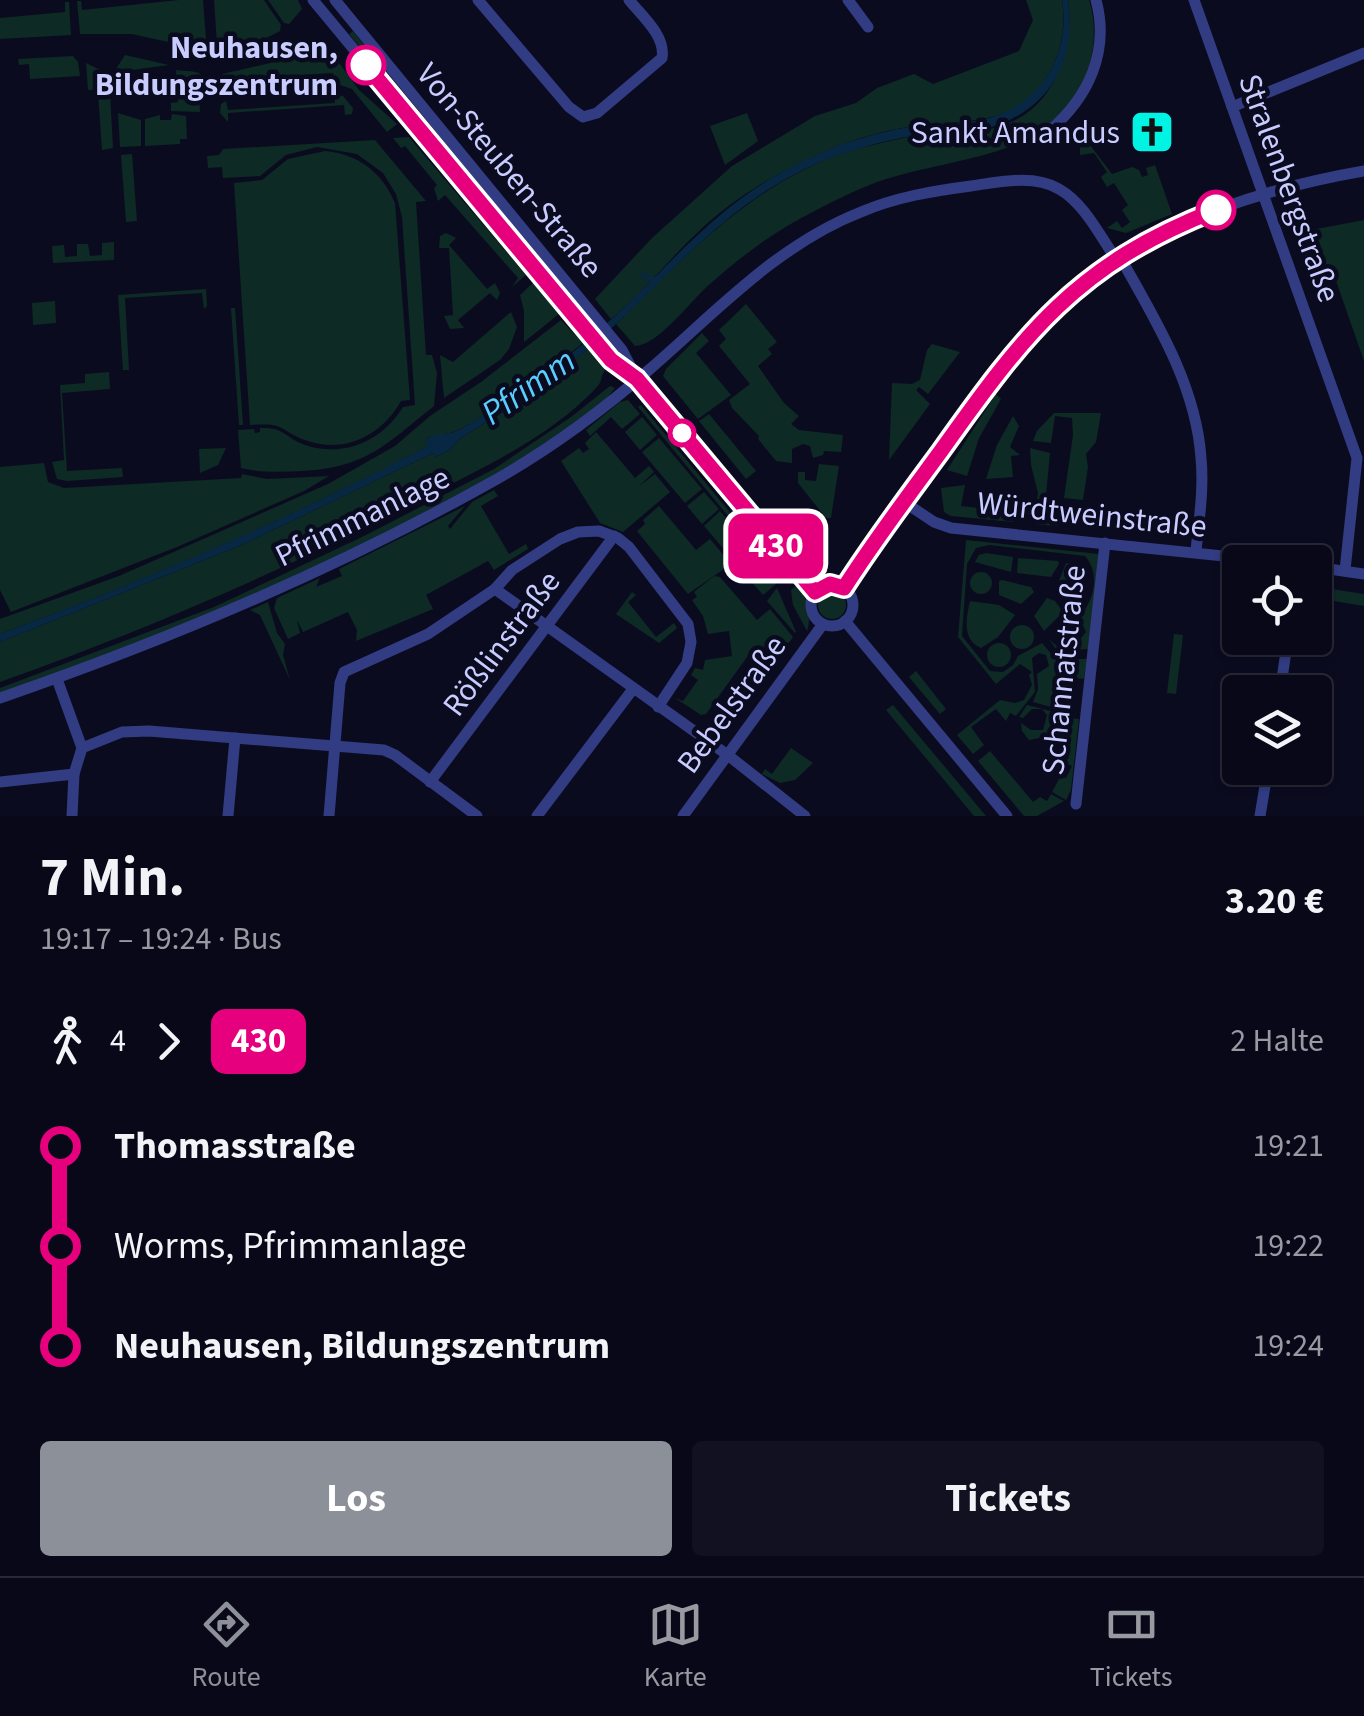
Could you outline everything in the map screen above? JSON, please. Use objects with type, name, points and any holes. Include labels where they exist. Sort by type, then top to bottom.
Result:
[{"type":"street","name":"Von-Steuben-Straße","points":[[313,0],[611,360],[637,379]]},
{"type":"street","name":"Von-Steuben-Straße","points":[[322,12],[335,0],[584,302],[622,350],[637,379],[815,592]]},
{"type":"street","points":[[478,0],[569,107],[583,118],[597,113],[662,58],[660,38],[629,0]]},
{"type":"street","points":[[848,0],[868,26]]},
{"type":"street","points":[[1049,131],[1078,102],[1097,64],[1100,16],[1096,0]]},
{"type":"street","points":[[1195,3],[1212,0]]},
{"type":"street","name":"Stralenbergstraße","points":[[1195,3],[1360,459],[1345,570]]},
{"type":"street","points":[[1232,107],[1364,52]]},
{"type":"street","points":[[844,588],[1014,351],[1068,296],[1118,258],[1186,221],[1264,195],[1364,171]]},
{"type":"street","name":"Pfrimmanlage","points":[[0,698],[242,605],[406,527],[517,466],[637,379],[776,258],[838,222],[901,198],[1012,181],[1048,183],[1074,201],[1118,258]]},
{"type":"street","points":[[1118,258],[1168,347],[1195,419],[1202,472],[1196,551]]},
{"type":"street","name":"Würdtweinstraße","points":[[904,502],[951,528],[1222,554]]},
{"type":"street","points":[[329,816],[340,679],[344,672],[428,634],[495,589],[512,570],[572,534],[592,531],[614,536],[634,552],[683,614],[690,630],[687,664],[658,706]]},
{"type":"street","name":"Rößlinstraße","points":[[430,782],[614,536]]},
{"type":"street","name":"Schannatstraße","points":[[1076,804],[1105,543]]},
{"type":"street","points":[[1332,569],[1364,574]]},
{"type":"street","points":[[830,584],[844,588],[853,604],[845,621],[834,626],[823,624],[812,609],[815,592],[830,584]]},
{"type":"street","points":[[495,589],[729,756],[805,816]]},
{"type":"street","points":[[845,621],[1007,816]]},
{"type":"street","name":"Bebelstraße","points":[[684,816],[823,624]]},
{"type":"street","points":[[57,679],[82,748],[74,774],[72,816]]},
{"type":"street","points":[[537,816],[633,689]]},
{"type":"street","points":[[82,748],[130,731],[391,752],[478,816]]},
{"type":"street","points":[[228,816],[235,738]]},
{"type":"street","points":[[0,782],[74,774]]},
{"type":"street","points":[[1260,816],[1265,785]]},
{"type":"green space","points":[[203,0],[206,39],[200,49],[132,34],[80,34],[77,1],[81,1],[82,10]]},
{"type":"green space","points":[[214,0],[264,0],[281,25],[280,31],[251,46],[222,50],[217,44]]},
{"type":"green space","points":[[268,0],[298,0],[302,9],[289,24],[284,23]]},
{"type":"green space","points":[[1026,0],[1062,0],[1063,29],[1051,69],[1024,102],[987,118],[909,127],[837,146],[775,176],[727,207],[611,319],[595,299],[652,238],[732,166],[815,116],[856,103],[877,88],[914,74],[933,84],[1019,51],[1033,20]]},
{"type":"green space","points":[[1068,0],[1089,0],[1094,41],[1083,82],[1073,100],[1044,130],[992,153],[874,183],[807,215],[740,258],[644,344],[635,346],[616,324],[724,222],[785,180],[818,163],[913,136],[998,127],[1024,115],[1047,93],[1062,64],[1069,31]]},
{"type":"green space","points":[[65,2],[69,2],[71,35],[0,39],[0,18],[65,12]]},
{"type":"green space","points":[[353,31],[537,259],[349,34]]},
{"type":"green space","points":[[315,37],[323,41],[359,90],[397,124],[387,132],[352,89],[334,83],[333,73],[226,80],[226,90],[219,85],[222,74],[279,61]]},
{"type":"green space","points":[[125,55],[169,65],[116,69]]},
{"type":"green space","points":[[73,56],[80,76],[30,79],[29,64],[19,65],[18,59]]},
{"type":"green space","points":[[86,63],[109,74],[110,89],[88,90]]},
{"type":"green space","points":[[176,70],[195,72],[206,79],[208,83],[199,84],[200,112],[171,111],[171,103],[178,102]]},
{"type":"green space","points":[[98,93],[110,93],[113,148],[102,150]]},
{"type":"green space","points":[[335,94],[343,96],[353,108],[352,114],[345,115],[344,105],[228,113],[228,122],[220,113],[221,104],[226,101],[228,110],[335,103]]},
{"type":"green space","points":[[118,113],[141,120],[141,146],[120,147]]},
{"type":"green space","points":[[747,113],[758,141],[725,165],[710,126]]},
{"type":"green space","points":[[172,114],[186,116],[187,139],[180,139],[180,144],[145,146],[145,119],[160,115],[160,120],[171,120]]},
{"type":"green space","points":[[409,137],[526,275],[512,287],[518,278],[445,195],[438,201],[434,188],[437,185],[405,146],[401,148],[393,138]]},
{"type":"green space","points":[[375,140],[426,201],[416,202],[426,355],[432,355],[437,373],[434,406],[389,442],[360,459],[325,469],[287,472],[241,468],[238,430],[254,429],[255,433],[260,428],[275,429],[305,445],[348,448],[384,429],[403,407],[415,405],[402,217],[396,194],[383,173],[357,154],[317,147],[286,155],[260,176],[223,178],[222,167],[208,168],[207,156],[219,155],[223,149]]},
{"type":"green space","points":[[1090,145],[1112,174],[1132,167],[1142,177],[1148,175],[1146,168],[1155,165],[1172,214],[1126,233],[1107,228],[1117,221],[1122,228],[1130,222],[1122,210],[1128,205],[1114,183],[1107,187],[1101,177],[1107,172],[1094,153],[1080,155],[1080,147]]},
{"type":"green space","points":[[325,151],[348,156],[368,167],[395,203],[410,400],[401,401],[374,432],[336,445],[308,441],[277,426],[250,425],[234,183],[262,180],[288,159]]},
{"type":"green space","points":[[132,154],[137,221],[126,222],[121,155]]},
{"type":"green space","points":[[1364,220],[1364,361],[1334,275],[1327,277],[1311,230]]},
{"type":"green space","points":[[446,233],[456,238],[449,245],[487,289],[495,283],[500,293],[497,300],[490,293],[458,320],[464,328],[450,329],[444,316],[453,315],[449,248],[439,248],[440,236]]},
{"type":"green space","points":[[114,242],[114,260],[53,263],[52,246],[64,245],[65,257],[77,256],[77,244],[88,244],[90,256],[102,255],[102,243]]},
{"type":"green space","points":[[533,283],[559,314],[524,342],[520,295]]},
{"type":"green space","points":[[206,289],[204,309],[202,293],[125,298],[129,370],[123,370],[118,295]]},
{"type":"green space","points":[[55,301],[56,323],[33,325],[32,303]]},
{"type":"green space","points":[[746,304],[777,342],[768,349],[772,354],[758,366],[784,403],[799,416],[791,424],[799,430],[843,435],[841,452],[824,451],[813,458],[810,446],[803,444],[792,449],[792,463],[776,461],[732,408],[729,400],[750,384],[719,346],[726,339],[719,330]]},
{"type":"green space","points":[[231,308],[235,308],[243,425],[239,425]]},
{"type":"green space","points":[[511,312],[517,327],[509,349],[500,360],[444,398],[440,355],[453,362]]},
{"type":"green space","points":[[561,320],[583,343],[522,391],[473,422],[426,439],[429,446],[271,523],[0,634],[0,619],[119,576],[328,484],[395,446]]},
{"type":"green space","points":[[702,333],[709,341],[696,353],[731,395],[698,419],[663,376]]},
{"type":"green space","points":[[932,344],[960,352],[928,394],[919,387],[916,390],[930,404],[889,460],[892,383],[912,384],[920,380]]},
{"type":"green space","points":[[588,349],[605,370],[598,385],[559,421],[492,463],[268,574],[162,620],[0,682],[0,642],[244,544],[433,453],[436,457],[520,401]]},
{"type":"green space","points":[[109,372],[110,389],[62,393],[67,471],[122,468],[123,477],[57,479],[52,462],[64,460],[60,385],[85,383],[85,374]]},
{"type":"green space","points":[[610,386],[615,388],[607,398],[539,446],[468,491],[393,531],[236,603],[0,694],[0,688],[214,607],[362,537],[494,469]]},
{"type":"green space","points":[[996,394],[1001,399],[979,438],[967,476],[947,470]]},
{"type":"green space","points":[[628,400],[640,414],[622,429],[611,417],[590,436],[586,430],[620,402]]},
{"type":"green space","points":[[641,405],[791,581],[782,581],[770,567],[638,407]]},
{"type":"green space","points":[[1054,413],[1101,413],[1096,442],[1086,454],[1083,500],[1064,498],[1072,418],[1055,416],[1051,443],[1033,441]]},
{"type":"green space","points":[[709,414],[756,471],[746,479],[699,421]]},
{"type":"green space","points":[[1013,416],[1019,426],[1010,447],[1020,455],[1011,456],[1013,477],[986,479],[997,445]]},
{"type":"green space","points":[[642,417],[657,435],[640,450],[625,432]]},
{"type":"green space","points":[[596,432],[635,478],[649,466],[654,472],[638,487],[655,474],[670,492],[623,532],[600,523],[561,461],[579,448],[583,453],[589,449],[585,443]]},
{"type":"green space","points":[[659,438],[702,489],[685,503],[642,452]]},
{"type":"green space","points":[[226,448],[218,465],[200,473],[199,449]]},
{"type":"green space","points":[[1030,448],[1050,453],[1044,516],[1059,518],[1058,526],[1034,524],[1038,493]]},
{"type":"green space","points":[[44,463],[48,482],[64,488],[241,478],[242,474],[267,479],[329,476],[304,491],[177,547],[11,612],[0,590],[0,467]]},
{"type":"green space","points":[[819,464],[839,466],[831,518],[826,518],[798,483],[798,472],[805,472],[805,480],[816,481]]},
{"type":"green space","points":[[965,485],[961,506],[1014,512],[1013,522],[944,512],[941,488]]},
{"type":"green space","points":[[494,490],[498,496],[481,506],[509,554],[526,544],[528,549],[494,570],[488,561],[426,595],[433,609],[356,641],[357,630],[348,612],[303,632],[297,620],[300,633],[288,639],[274,608],[277,598],[320,578],[316,587],[342,576],[339,569],[465,506],[448,526],[450,529],[472,502]]},
{"type":"green space","points":[[704,492],[719,509],[702,524],[687,506]]},
{"type":"green space","points":[[659,506],[696,550],[710,539],[731,564],[688,594],[637,531]]},
{"type":"green space","points":[[720,511],[761,560],[745,574],[704,526]]},
{"type":"green space","points":[[966,540],[1099,554],[1088,649],[1071,650],[1086,632],[1079,617],[1094,587],[1093,571],[1085,556],[989,545],[976,548],[967,564],[962,636],[990,671],[1003,672],[1018,656],[1042,643],[1063,668],[1072,668],[1073,662],[1062,658],[1049,639],[1071,659],[1087,659],[1084,679],[1066,677],[1074,687],[1070,718],[1079,719],[1071,790],[1066,800],[1052,792],[1072,766],[1067,764],[1063,770],[1050,763],[1045,771],[1039,768],[1045,756],[1062,763],[1069,758],[1053,722],[1058,705],[1033,702],[1038,689],[1037,674],[1049,666],[1046,655],[1039,653],[1032,658],[1035,692],[1016,716],[1010,713],[1006,721],[996,709],[971,727],[984,745],[973,754],[957,735],[1000,700],[1024,700],[1032,685],[1032,672],[1020,664],[996,684],[958,637]]},
{"type":"green space","points":[[986,553],[1013,557],[1011,572],[975,562]]},
{"type":"green space","points":[[1018,558],[1059,564],[1051,577],[1017,573]]},
{"type":"green space","points":[[763,563],[776,584],[763,595],[749,579]]},
{"type":"green space","points":[[1066,563],[1081,565],[1085,574],[1083,587],[1068,598],[1057,586]]},
{"type":"green space","points":[[981,572],[989,575],[989,591],[981,594],[973,591],[970,583],[973,575]]},
{"type":"green space","points":[[714,576],[720,577],[757,620],[770,609],[793,637],[773,665],[750,653],[706,714],[701,715],[675,698],[683,701],[698,680],[691,675],[695,668],[703,670],[705,660],[732,656],[729,631],[708,634],[703,616],[692,600],[697,597],[694,592]]},
{"type":"green space","points":[[1002,580],[1031,587],[1034,592],[1021,604],[999,595]]},
{"type":"green space","points":[[798,584],[808,607],[807,631],[793,605],[791,590]]},
{"type":"green space","points":[[777,588],[796,632],[795,633],[767,601]]},
{"type":"green space","points":[[1332,589],[1364,594],[1364,606],[1332,601]]},
{"type":"green space","points":[[832,591],[842,595],[846,605],[842,615],[832,619],[822,615],[818,605],[822,595]]},
{"type":"green space","points":[[632,592],[636,595],[628,602],[656,637],[674,623],[677,628],[659,643],[616,614]]},
{"type":"green space","points":[[1047,598],[1055,601],[1063,612],[1044,631],[1034,616]]},
{"type":"green space","points":[[970,601],[999,605],[1015,615],[998,637],[981,648],[968,634]]},
{"type":"green space","points":[[268,602],[277,633],[285,644],[283,655],[290,680],[260,615],[250,610]]},
{"type":"green space","points":[[1022,625],[1031,628],[1031,646],[1022,649],[1013,646],[1010,637],[1013,628]]},
{"type":"green space","points":[[1174,634],[1183,635],[1176,694],[1167,693]]},
{"type":"green space","points":[[999,643],[1011,655],[999,667],[987,655]]},
{"type":"green space","points":[[763,666],[770,670],[723,736],[716,737],[714,735]]},
{"type":"green space","points":[[916,671],[946,709],[940,714],[909,677]]},
{"type":"green space","points":[[893,705],[986,816],[974,816],[886,710]]},
{"type":"green space","points":[[1027,705],[1051,711],[1053,728],[1044,737],[1029,740],[1022,731],[1021,723],[1031,730],[1043,730],[1047,715],[1042,709],[1032,709],[1019,717]]},
{"type":"green space","points":[[791,748],[813,763],[795,780],[780,783],[762,774],[765,769],[772,774]]},
{"type":"green space","points":[[990,751],[1033,802],[1040,797],[1047,801],[1051,794],[1064,801],[1037,816],[1024,816],[978,761]]},
{"type":"water","points":[[1062,0],[1068,0],[1070,24],[1062,66],[1052,84],[1023,112],[981,130],[913,136],[865,147],[784,180],[723,223],[588,349],[458,440],[451,449],[436,457],[433,453],[244,544],[0,642],[0,634],[270,523],[428,446],[426,439],[454,432],[475,421],[592,337],[651,281],[640,276],[642,273],[655,277],[733,205],[798,163],[872,135],[921,125],[981,120],[1008,111],[1038,88],[1057,57],[1064,20]]},
{"type":"bus line","name":"430","points":[[366,65],[611,360],[637,379],[815,592],[830,584],[844,588],[991,379],[1053,310],[1136,246],[1216,210]]},
{"type":"place","name":"Neuhausen, Bildungszentrum","points":[[366,65]]},
{"type":"place","name":"Sankt Amandus","points":[[1152,132]]},
{"type":"water label","name":"Pfrimm","points":[[528,386]]}]
